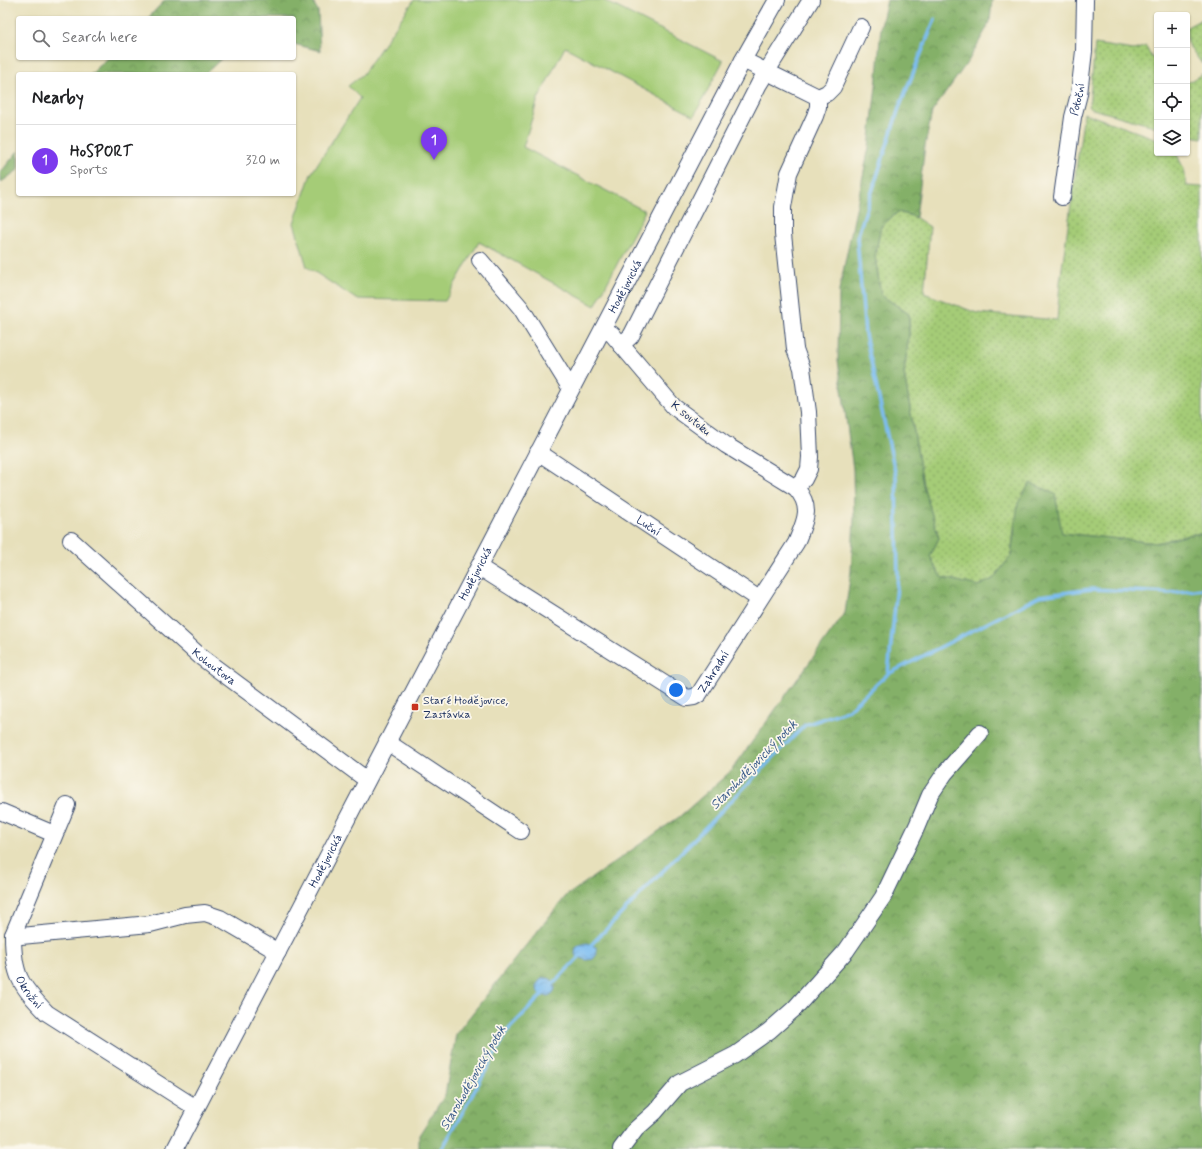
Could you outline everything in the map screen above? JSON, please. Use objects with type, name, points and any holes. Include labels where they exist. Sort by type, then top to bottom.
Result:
[{"type":"street","name":"Hodějovická","points":[[175,1149],[743,60],[777,0]]},
{"type":"street","points":[[621,345],[631,336],[759,84],[810,0]]},
{"type":"street","name":"Potoční","points":[[1062,197],[1081,72],[1085,0]]},
{"type":"street","points":[[818,97],[827,93],[833,87],[861,27]]},
{"type":"street","points":[[743,60],[818,97]]},
{"type":"street","points":[[796,488],[804,479],[809,469],[810,457],[808,412],[802,368],[795,349],[783,234],[783,207],[789,173],[815,116],[818,107],[818,97]]},
{"type":"street","points":[[697,148],[712,155],[718,164]]},
{"type":"street","points":[[480,260],[521,308],[571,389]]},
{"type":"street","name":"K soutoku","points":[[603,329],[612,334],[674,407],[726,445],[796,488]]},
{"type":"street","name":"Luční","points":[[538,452],[759,599]]},
{"type":"street","name":"Zahradní","points":[[479,567],[688,698],[694,697],[698,694],[759,599],[780,572],[796,543],[806,521],[806,504],[802,495],[796,488]]},
{"type":"street","name":"Kohoutova","points":[[71,540],[201,657],[367,780]]},
{"type":"street","points":[[620,1149],[636,1129],[655,1112],[673,1088],[735,1055],[769,1031],[794,1009],[846,951],[883,897],[930,795],[945,773],[980,733]]},
{"type":"street","points":[[387,742],[521,831]]},
{"type":"street","name":"Okružní","points":[[67,805],[13,935],[13,953],[16,973],[27,992],[47,1013],[196,1108]]},
{"type":"street","points":[[2,812],[54,834]]},
{"type":"street","points":[[13,935],[21,936],[150,924],[185,915],[205,913],[220,918],[278,952]]},
{"type":"green space","points":[[165,0],[312,0],[318,11],[320,51],[296,45],[296,16],[150,16]]},
{"type":"green space","points":[[414,0],[603,0],[723,61],[694,116],[565,47],[538,99],[523,147],[645,211],[595,306],[479,242],[445,301],[356,299],[307,267],[294,223],[311,174],[360,98],[348,86],[363,74]]},
{"type":"green space","points":[[887,0],[992,0],[990,22],[969,60],[932,112],[925,146],[916,217],[898,212],[881,226],[875,256],[881,295],[909,314],[909,334],[904,373],[923,485],[939,538],[930,556],[941,577],[978,586],[993,579],[1011,556],[1018,503],[1030,483],[1055,493],[1062,533],[1157,543],[1193,534],[1202,534],[1202,1149],[419,1149],[419,1135],[445,1095],[456,1034],[518,955],[566,896],[679,817],[731,771],[845,613],[851,571],[854,519],[853,469],[838,360],[839,291],[869,147],[881,25]]},
{"type":"green space","points":[[1202,19],[1202,64],[1190,47],[1190,25]]},
{"type":"green space","points":[[1095,44],[1134,50],[1146,46],[1151,57],[1154,58],[1154,126],[1089,108]]},
{"type":"green space","points":[[106,60],[220,60],[207,72],[93,72]]},
{"type":"green space","points":[[1202,74],[1202,138],[1190,136],[1190,81]]},
{"type":"green space","points":[[1084,113],[1154,138],[1154,156],[1178,156],[1184,169],[1187,186],[1202,187],[1202,534],[1193,534],[1157,543],[1061,533],[1055,493],[1015,520],[1011,556],[993,579],[978,586],[941,577],[930,556],[939,538],[923,485],[904,373],[909,334],[909,314],[881,295],[875,256],[881,226],[898,212],[915,217],[930,227],[924,293],[977,313],[1057,320],[1060,282]]},
{"type":"green space","points":[[16,153],[16,171],[0,183],[0,173]]},
{"type":"water","points":[[587,943],[596,947],[597,954],[593,959],[586,960],[575,955],[576,948]]},
{"type":"water","points":[[542,978],[550,978],[555,983],[553,994],[550,996],[542,996],[537,991],[537,983]]},
{"type":"waterway","points":[[888,674],[898,576],[896,476],[865,334],[857,238],[899,108],[935,19]]},
{"type":"waterway","name":"Starohodějovický potok","points":[[589,947],[805,725],[848,710],[888,674],[1040,596],[1091,589],[1170,593],[1202,589]]},
{"type":"waterway","name":"Starohodějovický potok","points":[[551,986],[582,954]]},
{"type":"waterway","name":"Starohodějovický potok","points":[[442,1149],[509,1029],[544,993]]},
{"type":"place","name":"HoSPORT","points":[[434,160]]},
{"type":"place","name":"Staré Hodějovice, Zastávka","points":[[415,707]]}]
